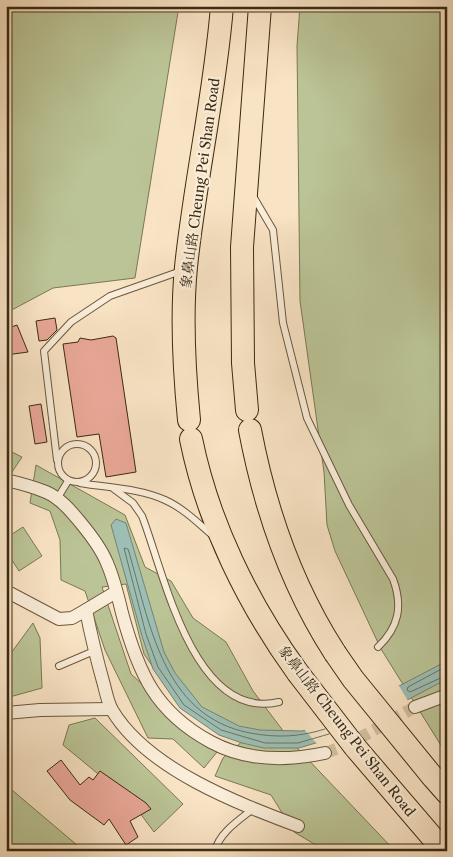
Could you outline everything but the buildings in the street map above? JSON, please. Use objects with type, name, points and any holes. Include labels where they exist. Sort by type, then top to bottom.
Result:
[{"type":"highway","name":"象鼻山路 Cheung Pei Shan Road","points":[[222,6],[214,92],[186,269],[185,371],[190,429],[204,490],[226,548],[265,622],[298,673],[400,800],[444,851]]},
{"type":"highway","points":[[260,6],[246,183],[241,315],[248,420],[262,488],[274,525],[305,603],[335,654],[353,679],[447,793]]},
{"type":"street","points":[[6,480],[47,492],[57,499],[70,510],[99,548],[106,561],[130,642],[142,675],[167,710],[188,729],[215,744],[256,757],[284,758],[325,753]]},
{"type":"street","points":[[6,591],[59,619],[72,618],[116,592]]},
{"type":"street","points":[[86,610],[94,651],[111,709],[136,738],[182,774],[207,788],[253,809],[298,826]]},
{"type":"street","points":[[415,707],[447,695]]},
{"type":"street","points":[[6,713],[40,710],[111,709]]},
{"type":"lane","points":[[246,183],[273,230],[283,323],[308,418],[349,505],[393,579],[397,590],[397,620],[389,637],[378,647]]},
{"type":"lane","points":[[186,269],[110,296],[71,322],[44,351],[57,460],[59,472],[68,481],[138,492],[167,501],[184,512],[226,548]]},
{"type":"lane","points":[[57,460],[64,448],[69,445],[76,444],[88,448],[96,458],[96,465],[91,477],[80,483]]},
{"type":"lane","points":[[57,499],[68,481]]},
{"type":"lane","points":[[114,489],[133,503],[142,516],[178,620],[203,664],[222,685],[240,698],[260,704],[280,702]]},
{"type":"lane","points":[[59,666],[94,651]]},
{"type":"lane","points":[[215,851],[217,843],[229,829],[253,809]]},
{"type":"green space","points":[[6,6],[179,6],[135,278],[53,288],[6,313]]},
{"type":"green space","points":[[300,6],[447,6],[447,755],[381,649],[335,551],[327,525],[324,472],[300,301],[297,46]]},
{"type":"green space","points":[[6,449],[22,457],[8,478],[6,478]]},
{"type":"green space","points":[[36,465],[125,515],[145,567],[171,581],[193,618],[226,642],[253,691],[284,732],[282,732],[395,851],[326,851],[294,832],[271,795],[215,776],[223,758],[245,739],[175,699],[144,654],[126,584],[102,587],[131,674],[217,752],[204,768],[173,739],[148,738],[105,650],[85,591],[61,580],[60,540],[50,511],[30,503]]},
{"type":"green space","points":[[23,527],[42,556],[19,571],[6,551],[6,538]]},
{"type":"green space","points":[[33,623],[40,638],[42,688],[6,698],[6,660]]},
{"type":"green space","points":[[95,718],[183,804],[154,832],[131,801],[63,745],[69,725]]},
{"type":"green space","points":[[6,789],[12,790],[84,851],[6,851]]},
{"type":"water","points":[[116,519],[126,523],[164,652],[175,673],[202,707],[239,726],[260,730],[302,731],[330,722],[447,661],[447,679],[339,736],[299,748],[264,748],[219,735],[180,708],[153,669],[111,525]]},
{"type":"pier","points":[[398,684],[408,701],[340,739],[318,745],[303,728],[329,720]]},
{"type":"tunnel","points":[[325,753],[349,744],[415,707]]}]
